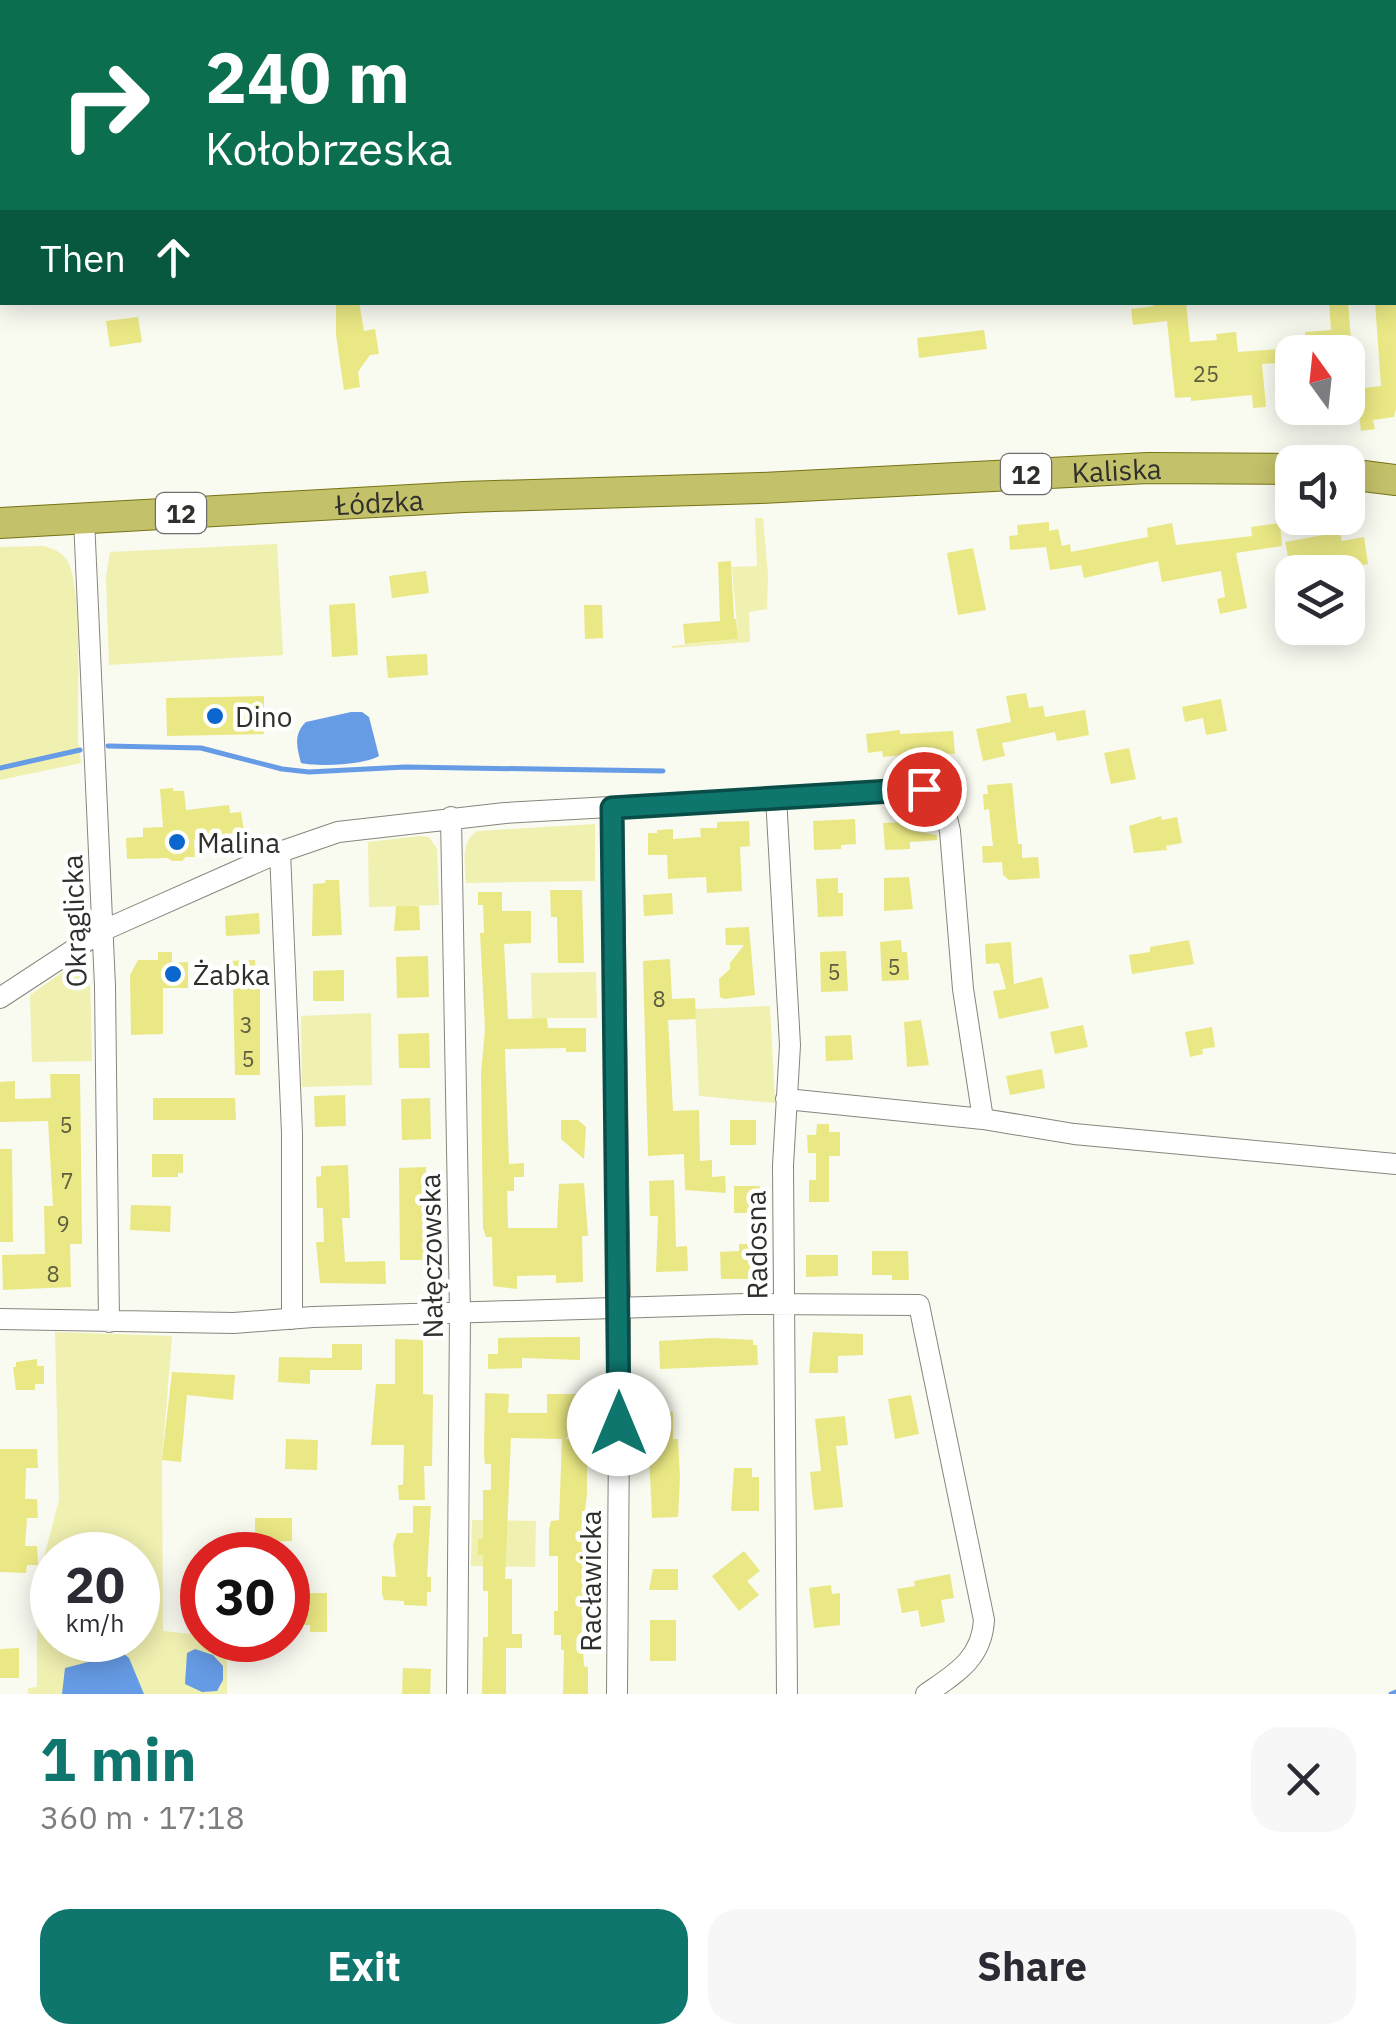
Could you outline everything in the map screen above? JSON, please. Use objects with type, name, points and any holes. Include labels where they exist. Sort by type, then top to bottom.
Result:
[{"type":"main road","name":"Kaliska","points":[[760,488],[1148,468],[1275,469]]},
{"type":"main road","points":[[1365,476],[1396,480]]},
{"type":"main road","name":"Łódzka","points":[[0,523],[464,497],[760,488]]},
{"type":"street","name":"Okrąglicka","points":[[84,518],[102,931],[109,1322]]},
{"type":"street","points":[[0,998],[102,931],[280,852],[338,832],[451,817],[924,789],[943,801],[950,831],[964,989],[984,1119]]},
{"type":"street","name":"Radosna","points":[[776,797],[790,1044],[783,1165],[787,1694]]},
{"type":"street","name":"Racławicka","points":[[612,808],[620,1309],[617,1694]]},
{"type":"street","name":"Nałęczowska","points":[[451,817],[460,1313],[457,1694]]},
{"type":"street","points":[[280,852],[292,1133],[292,1319]]},
{"type":"street","points":[[786,1099],[984,1119],[1074,1134],[1396,1164]]},
{"type":"street","points":[[0,1319],[234,1323],[704,1306],[919,1304],[984,1620],[981,1643],[970,1662],[926,1694]]},
{"type":"green space","points":[[755,518],[763,518],[767,609],[749,612],[750,642],[672,648],[738,639],[732,567],[757,566]]},
{"type":"green space","points":[[277,544],[283,655],[109,665],[106,577],[110,552]]},
{"type":"green space","points":[[43,546],[63,555],[73,576],[81,763],[0,780],[0,547]]},
{"type":"green space","points":[[595,824],[595,881],[466,883],[466,847],[477,831]]},
{"type":"green space","points":[[429,837],[437,849],[439,905],[369,907],[368,842]]},
{"type":"green space","points":[[76,967],[90,978],[92,1061],[32,1062],[30,995]]},
{"type":"green space","points":[[596,972],[597,1018],[532,1018],[531,973]]},
{"type":"green space","points":[[770,1006],[775,1103],[699,1096],[695,1009]]},
{"type":"green space","points":[[371,1013],[372,1085],[302,1087],[301,1016]]},
{"type":"green space","points":[[55,1332],[172,1336],[162,1461],[163,1631],[180,1633],[180,1662],[227,1662],[227,1694],[28,1694],[28,1688],[37,1687],[37,1662],[160,1662],[160,1532],[51,1532],[59,1500]]},
{"type":"green space","points":[[472,1520],[536,1521],[535,1567],[471,1566]]},
{"type":"water","points":[[351,712],[369,717],[379,756],[341,764],[301,763],[298,736],[306,722]]},
{"type":"water","points":[[88,1662],[131,1662],[144,1694],[62,1694],[65,1668]]},
{"type":"water","points":[[186,1662],[219,1662],[223,1666],[223,1680],[217,1691],[202,1692],[185,1684]]},
{"type":"building","points":[[336,305],[360,305],[364,331],[375,329],[379,354],[370,355],[358,372],[360,387],[344,390]]},
{"type":"building","points":[[1186,305],[1190,342],[1217,340],[1216,334],[1236,332],[1238,352],[1275,349],[1275,363],[1262,364],[1266,407],[1253,408],[1252,395],[1191,401],[1191,397],[1175,398],[1167,321],[1133,325],[1131,309]]},
{"type":"building","points":[[1329,305],[1348,305],[1351,335],[1305,332],[1331,330]]},
{"type":"building","points":[[1375,305],[1396,305],[1394,417],[1373,420],[1375,429],[1361,431],[1360,425],[1365,425],[1365,388],[1381,386]]},
{"type":"building","points":[[138,317],[142,342],[110,347],[106,321]]},
{"type":"building","points":[[984,330],[987,349],[919,358],[917,338]]},
{"type":"building","points":[[1049,522],[1049,531],[1058,529],[1062,546],[1070,544],[1071,552],[1148,537],[1147,528],[1172,523],[1176,545],[1252,536],[1251,527],[1275,524],[1275,535],[1281,535],[1282,546],[1236,553],[1247,608],[1220,614],[1217,599],[1225,597],[1221,571],[1162,582],[1158,561],[1084,578],[1081,565],[1050,570],[1046,547],[1010,550],[1009,536],[1018,535],[1017,525]]},
{"type":"building","points":[[1324,535],[1341,535],[1342,541],[1364,537],[1368,564],[1365,565],[1365,555],[1288,555],[1285,542]]},
{"type":"building","points":[[973,548],[986,610],[958,615],[947,553]]},
{"type":"building","points":[[731,561],[738,639],[685,644],[683,624],[720,621],[718,562]]},
{"type":"building","points":[[426,571],[429,593],[392,598],[389,576]]},
{"type":"building","points":[[355,603],[358,655],[332,657],[329,605]]},
{"type":"building","points":[[584,605],[602,605],[603,638],[585,639]]},
{"type":"building","points":[[427,654],[428,675],[388,678],[386,656]]},
{"type":"building","points":[[1026,693],[1029,708],[1043,706],[1045,717],[1085,710],[1089,735],[1057,741],[1055,732],[1002,743],[1005,756],[983,761],[976,729],[1011,722],[1006,696]]},
{"type":"building","name":"Dino","points":[[264,696],[264,734],[167,736],[166,698]]},
{"type":"building","points":[[1221,699],[1227,731],[1206,735],[1203,718],[1185,722],[1182,707]]},
{"type":"building","points":[[900,730],[900,734],[953,731],[955,754],[883,757],[882,751],[868,753],[866,734]]},
{"type":"building","points":[[1129,748],[1136,779],[1111,784],[1104,753]]},
{"type":"building","points":[[1012,783],[1022,858],[1038,857],[1040,878],[1009,880],[1003,875],[1002,862],[983,863],[982,846],[993,846],[989,809],[984,810],[983,794],[988,794],[987,785]]},
{"type":"building","points":[[160,789],[184,791],[186,810],[229,805],[230,813],[241,812],[244,831],[194,840],[195,857],[182,861],[127,859],[126,838],[143,837],[143,828],[163,827]]},
{"type":"building","points":[[1161,816],[1162,820],[1177,817],[1182,843],[1166,846],[1167,850],[1134,853],[1129,826]]},
{"type":"building","points":[[855,819],[856,844],[814,850],[813,821]]},
{"type":"building","points":[[749,821],[750,846],[740,847],[742,891],[707,893],[706,877],[668,879],[667,855],[648,855],[648,833],[673,829],[673,839],[701,837],[700,828],[717,828],[717,822]]},
{"type":"building","points":[[908,822],[909,830],[937,835],[937,840],[910,842],[910,849],[885,850],[883,823]]},
{"type":"building","points":[[909,877],[913,909],[884,911],[884,878]]},
{"type":"building","points":[[838,878],[838,893],[843,893],[843,916],[818,917],[816,879]]},
{"type":"building","points":[[325,880],[339,880],[342,935],[312,936],[313,884],[326,883]]},
{"type":"building","points":[[550,890],[582,890],[584,963],[558,963],[557,917],[551,917]]},
{"type":"building","points":[[478,892],[502,892],[502,911],[531,911],[531,943],[504,944],[508,1019],[547,1018],[548,1028],[586,1028],[586,1052],[566,1052],[566,1048],[505,1049],[509,1164],[524,1163],[524,1177],[514,1177],[514,1191],[507,1191],[508,1228],[557,1228],[559,1184],[584,1183],[588,1236],[582,1236],[583,1282],[556,1283],[556,1275],[517,1276],[517,1289],[493,1286],[492,1237],[486,1237],[483,1228],[481,1074],[485,1029],[480,933],[484,933],[483,905],[478,905]]},
{"type":"building","points":[[672,893],[673,914],[644,916],[643,895]]},
{"type":"building","points":[[396,906],[419,906],[420,930],[394,931]]},
{"type":"building","points":[[259,913],[260,934],[226,936],[225,916]]},
{"type":"building","points":[[749,927],[755,995],[724,999],[720,997],[719,979],[744,945],[726,945],[725,928]]},
{"type":"building","points":[[901,940],[902,952],[907,952],[909,980],[882,981],[880,942]]},
{"type":"building","points":[[1189,940],[1194,964],[1132,974],[1129,955]]},
{"type":"building","points":[[1011,942],[1014,984],[1042,977],[1049,1008],[999,1019],[993,991],[1006,989],[999,963],[986,964],[985,944]]},
{"type":"building","points":[[846,951],[848,991],[821,992],[820,952]]},
{"type":"building","points":[[158,952],[172,952],[172,963],[188,962],[188,988],[163,988],[163,1034],[131,1035],[130,975],[138,960],[158,960]]},
{"type":"building","points":[[428,956],[429,997],[397,998],[396,957]]},
{"type":"building","points":[[670,959],[672,999],[695,998],[696,1019],[668,1020],[673,1111],[699,1110],[700,1161],[712,1160],[712,1177],[725,1176],[726,1193],[685,1190],[684,1154],[648,1156],[643,961]]},
{"type":"building","points":[[255,960],[256,975],[260,974],[260,1075],[235,1075],[233,987],[229,987],[228,961]]},
{"type":"building","points":[[344,970],[344,1001],[313,1001],[313,971]]},
{"type":"building","points":[[921,1020],[929,1065],[907,1067],[904,1022]]},
{"type":"building","points":[[1083,1025],[1088,1047],[1055,1054],[1050,1032]]},
{"type":"building","points":[[1212,1027],[1215,1047],[1190,1057],[1185,1032]]},
{"type":"building","points":[[429,1033],[430,1068],[399,1068],[398,1034]]},
{"type":"building","points":[[851,1035],[853,1060],[826,1061],[825,1036]]},
{"type":"building","points":[[1042,1069],[1045,1088],[1010,1095],[1006,1076]]},
{"type":"building","points":[[50,1074],[80,1074],[82,1244],[70,1244],[71,1287],[3,1290],[2,1255],[45,1254],[44,1206],[53,1206],[48,1121],[0,1122],[0,1082],[15,1081],[15,1099],[51,1098]]},
{"type":"building","points":[[345,1095],[346,1126],[315,1127],[314,1096]]},
{"type":"building","points":[[153,1098],[235,1098],[236,1120],[153,1120]]},
{"type":"building","points":[[430,1098],[431,1139],[402,1140],[401,1099]]},
{"type":"building","points":[[561,1120],[578,1120],[586,1127],[584,1159],[561,1139]]},
{"type":"building","points":[[730,1120],[756,1120],[756,1145],[730,1145]]},
{"type":"building","points":[[817,1124],[829,1124],[829,1132],[840,1132],[840,1156],[829,1156],[829,1202],[809,1202],[809,1180],[816,1180],[816,1153],[808,1153],[807,1135],[816,1135]]},
{"type":"building","points":[[0,1149],[12,1149],[13,1242],[0,1242]]},
{"type":"building","points":[[152,1154],[183,1154],[183,1173],[178,1173],[178,1177],[152,1177]]},
{"type":"building","points":[[348,1165],[350,1218],[342,1218],[345,1262],[385,1261],[386,1284],[320,1283],[316,1242],[324,1242],[323,1208],[317,1208],[316,1177],[321,1176],[321,1166]]},
{"type":"building","points":[[426,1167],[426,1181],[431,1181],[431,1197],[426,1198],[427,1243],[433,1243],[433,1260],[400,1260],[399,1168]]},
{"type":"building","points":[[674,1180],[676,1247],[687,1246],[688,1271],[656,1272],[658,1216],[650,1216],[649,1181]]},
{"type":"building","points":[[734,1186],[760,1186],[760,1213],[734,1213]]},
{"type":"building","points":[[131,1205],[171,1206],[170,1232],[130,1230]]},
{"type":"building","points":[[739,1244],[761,1244],[761,1260],[754,1260],[755,1279],[721,1279],[720,1252],[739,1251]]},
{"type":"building","points":[[872,1251],[908,1251],[909,1280],[872,1275]]},
{"type":"building","points":[[806,1255],[838,1255],[838,1276],[806,1277]]},
{"type":"building","points":[[813,1332],[863,1334],[863,1355],[838,1356],[838,1373],[809,1373]]},
{"type":"building","points":[[580,1337],[580,1360],[522,1358],[522,1368],[488,1369],[488,1354],[498,1354],[498,1338]]},
{"type":"building","points":[[395,1339],[423,1340],[423,1394],[433,1395],[432,1466],[424,1466],[425,1500],[399,1500],[404,1445],[371,1445],[376,1384],[395,1384]]},
{"type":"building","points":[[753,1340],[758,1365],[660,1369],[659,1341]]},
{"type":"building","points":[[332,1344],[362,1344],[362,1370],[310,1370],[310,1384],[278,1382],[279,1357],[332,1358]]},
{"type":"building","points":[[37,1359],[37,1366],[44,1366],[44,1384],[35,1384],[35,1390],[16,1390],[16,1362]]},
{"type":"building","points":[[172,1372],[235,1375],[233,1400],[187,1395],[181,1462],[162,1460]]},
{"type":"building","points":[[485,1393],[509,1394],[508,1413],[547,1413],[547,1394],[584,1394],[587,1416],[565,1439],[584,1439],[587,1450],[582,1537],[588,1537],[588,1601],[583,1601],[582,1630],[588,1694],[563,1694],[564,1650],[561,1635],[554,1635],[558,1556],[549,1556],[549,1530],[551,1521],[559,1520],[562,1439],[511,1438],[505,1579],[512,1579],[512,1634],[522,1634],[522,1648],[506,1648],[506,1694],[482,1694],[488,1591],[483,1591],[483,1555],[478,1555],[478,1539],[483,1539],[483,1490],[491,1490],[491,1464],[485,1464],[484,1453]]},
{"type":"building","points":[[911,1395],[919,1434],[895,1439],[888,1399]]},
{"type":"building","points":[[647,1412],[673,1412],[680,1478],[678,1517],[652,1518]]},
{"type":"building","points":[[845,1416],[848,1445],[836,1446],[843,1507],[814,1510],[810,1472],[821,1471],[815,1419]]},
{"type":"building","points":[[286,1439],[318,1440],[317,1470],[285,1469]]},
{"type":"building","points":[[0,1449],[37,1449],[38,1468],[26,1468],[25,1499],[37,1499],[38,1518],[27,1518],[25,1546],[30,1546],[30,1565],[26,1573],[0,1572]]},
{"type":"building","points":[[734,1468],[752,1468],[752,1477],[759,1477],[759,1511],[731,1511]]},
{"type":"building","points":[[413,1506],[431,1506],[427,1577],[431,1577],[431,1592],[427,1592],[427,1606],[384,1600],[382,1594],[382,1576],[396,1577],[393,1545],[397,1533],[413,1533]]},
{"type":"building","points":[[255,1518],[292,1518],[292,1532],[255,1532]]},
{"type":"building","points":[[744,1551],[760,1571],[747,1581],[759,1595],[739,1611],[712,1576]]},
{"type":"building","points":[[653,1569],[678,1569],[678,1590],[649,1590]]},
{"type":"building","points":[[950,1574],[954,1598],[941,1600],[945,1622],[921,1627],[918,1610],[902,1613],[897,1589],[915,1586],[914,1581]]},
{"type":"building","points":[[831,1585],[832,1594],[840,1593],[840,1625],[814,1628],[809,1588]]},
{"type":"building","points":[[310,1593],[327,1593],[327,1632],[310,1632]]},
{"type":"building","points":[[650,1620],[676,1620],[676,1661],[650,1661]]},
{"type":"building","points":[[19,1648],[19,1678],[0,1678],[0,1649]]},
{"type":"building","points":[[403,1668],[431,1669],[430,1694],[402,1694]]},
{"type":"waterway","points":[[108,746],[201,748],[309,772],[405,767],[663,771]]},
{"type":"waterway","points":[[0,768],[80,750]]},
{"type":"waterway","points":[[1391,1694],[1396,1692]]},
{"type":"place","name":"Dino","points":[[215,716]]},
{"type":"place","name":"Malina","points":[[177,842]]},
{"type":"place","name":"Żabka","points":[[173,974]]},
{"type":"route","points":[[619,1424],[612,808],[924,789]]}]
